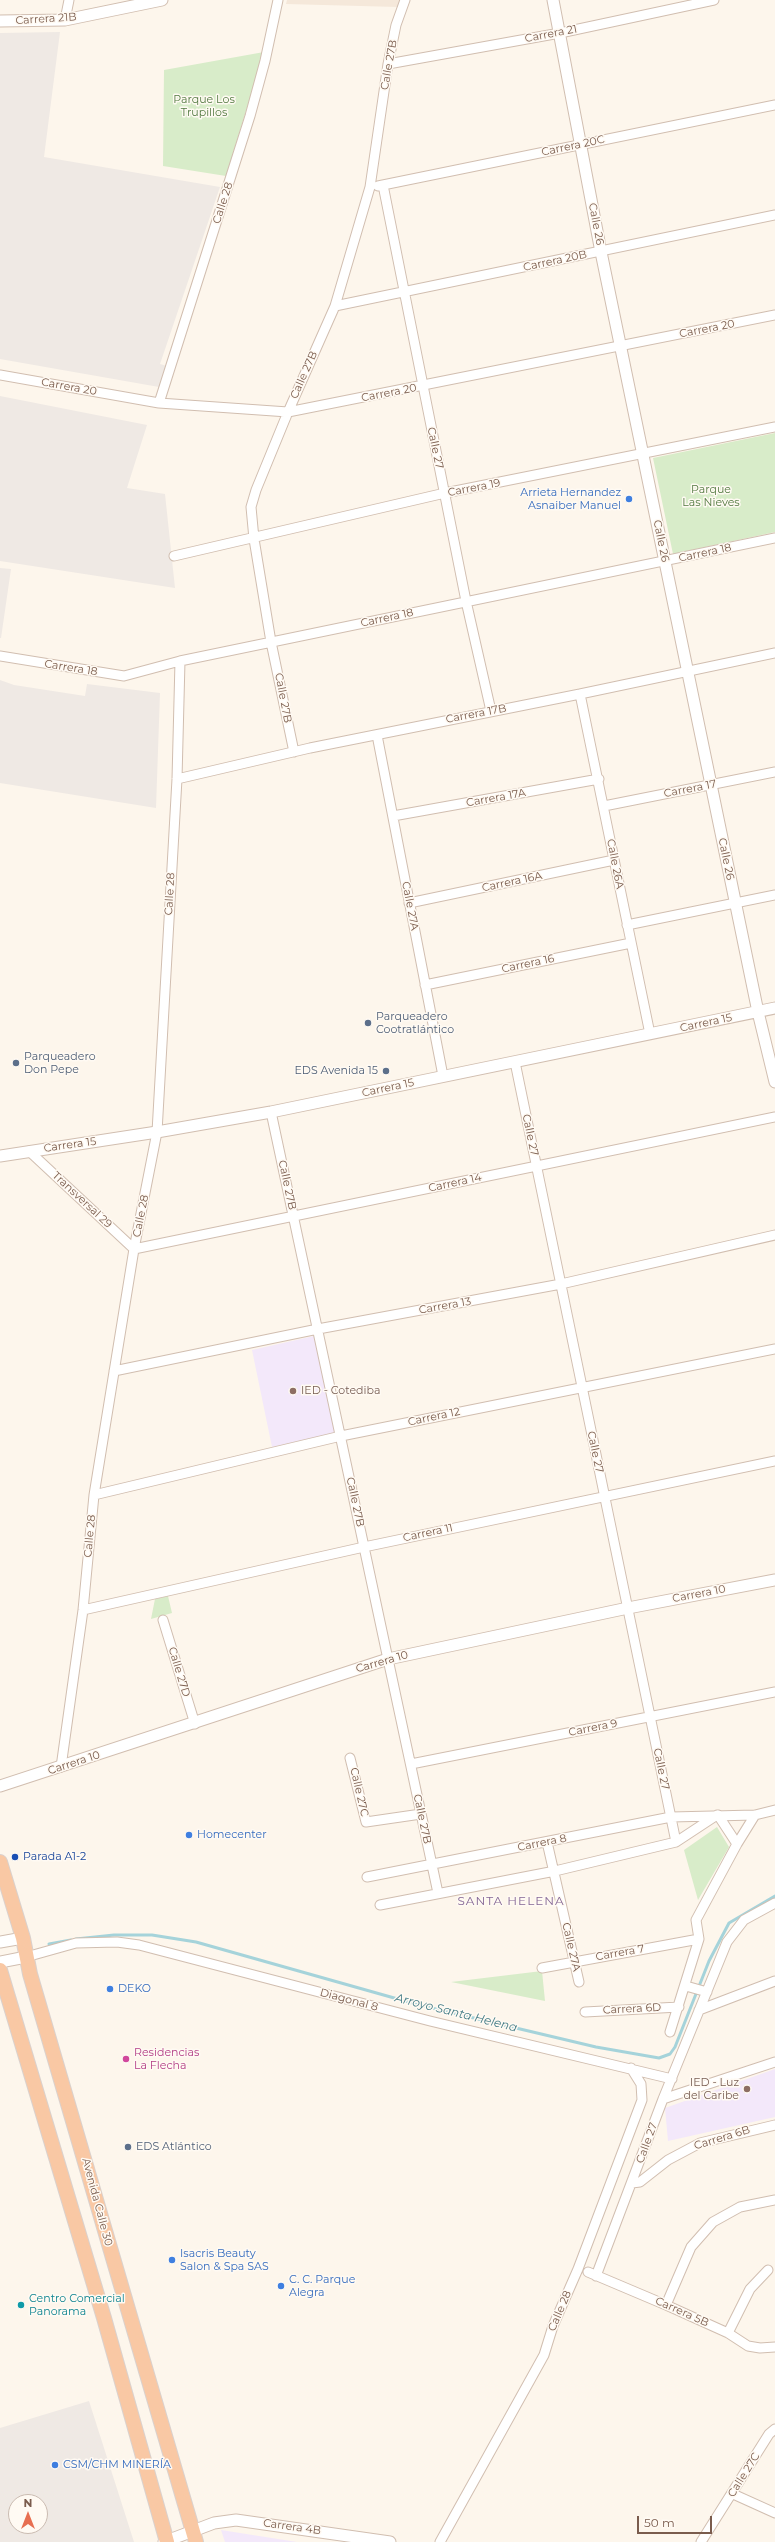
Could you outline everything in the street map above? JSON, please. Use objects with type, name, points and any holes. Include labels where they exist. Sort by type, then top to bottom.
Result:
[{"type":"highway","name":"Avenida Calle 30","points":[[0,1862],[23,1938],[26,1957],[195,2536]]},
{"type":"highway","points":[[0,1970],[100,2303],[166,2542]]},
{"type":"highway","points":[[0,2000],[12,2008]]},
{"type":"street","points":[[65,20],[68,0]]},
{"type":"street","name":"Carrera 21B","points":[[0,21],[65,20],[162,0]]},
{"type":"street","name":"Calle 28","points":[[159,403],[250,116],[265,61],[278,0]]},
{"type":"street","name":"Calle 27B","points":[[294,752],[271,642],[254,539],[251,507],[256,490],[288,412],[335,306],[370,187],[388,64],[396,25],[405,0]]},
{"type":"street","name":"Calle 26","points":[[553,0],[601,252],[622,346],[758,1012],[775,1082]]},
{"type":"street","name":"Carrera 21","points":[[388,64],[560,33],[714,0]]},
{"type":"street","name":"Carrera 20C","points":[[370,187],[775,105]]},
{"type":"street","name":"Calle 27","points":[[382,185],[466,601],[491,711]]},
{"type":"street","name":"Carrera 20B","points":[[335,306],[404,293],[775,215]]},
{"type":"street","name":"Carrera 20","points":[[0,375],[159,403],[288,412],[775,315]]},
{"type":"street","name":"Carrera 19","points":[[174,556],[254,539],[445,494],[644,455],[775,426]]},
{"type":"street","name":"Carrera 18","points":[[0,656],[124,676],[180,661],[775,538]]},
{"type":"street","name":"Carrera 17B","points":[[177,779],[294,752],[775,653]]},
{"type":"street","name":"Calle 28","points":[[61,1767],[83,1610],[94,1495],[134,1249],[157,1132],[177,779],[180,661]]},
{"type":"street","name":"Calle 26A","points":[[580,694],[599,779],[650,1034]]},
{"type":"street","name":"Calle 27A","points":[[377,735],[443,1076]]},
{"type":"street","name":"Carrera 17","points":[[604,806],[775,772]]},
{"type":"street","name":"Carrera 17A","points":[[393,816],[599,779]]},
{"type":"street","name":"Carrera 16A","points":[[409,903],[614,860]]},
{"type":"street","points":[[627,925],[775,895]]},
{"type":"street","name":"Carrera 16","points":[[425,985],[631,943]]},
{"type":"street","name":"Carrera 15","points":[[0,1156],[157,1132],[271,1112],[775,1008]]},
{"type":"street","name":"Calle 27","points":[[515,1062],[676,1842]]},
{"type":"street","name":"Calle 27B","points":[[271,1112],[438,1893]]},
{"type":"street","name":"Carrera 14","points":[[134,1249],[775,1117]]},
{"type":"street","name":"Transversal 29","points":[[30,1151],[134,1249]]},
{"type":"street","name":"Carrera 13","points":[[114,1371],[318,1329],[561,1284],[775,1235]]},
{"type":"street","name":"Carrera 12","points":[[94,1495],[340,1436],[775,1349]]},
{"type":"street","name":"Carrera 11","points":[[83,1610],[364,1547],[775,1461]]},
{"type":"street","name":"Carrera 10","points":[[0,1786],[195,1724],[388,1659],[628,1608],[775,1580]]},
{"type":"street","name":"Calle 27D","points":[[163,1620],[195,1724]]},
{"type":"street","name":"Carrera 9","points":[[411,1764],[775,1692]]},
{"type":"street","name":"Calle 27C","points":[[350,1758],[364,1820],[369,1823],[421,1814]]},
{"type":"street","name":"Carrera 8","points":[[367,1877],[671,1817],[718,1814],[755,1815],[775,1810]]},
{"type":"street","points":[[380,1905],[556,1871],[676,1842],[718,1814],[737,1844]]},
{"type":"street","points":[[670,2032],[679,2007],[689,1987],[698,1939],[696,1920],[737,1844],[755,1815]]},
{"type":"street","name":"Calle 27A","points":[[547,1842],[556,1871],[579,1982]]},
{"type":"street","points":[[699,2010],[704,1991],[734,1930],[744,1920],[775,1903]]},
{"type":"street","points":[[0,1942],[23,1938]]},
{"type":"street","name":"Carrera 7","points":[[542,1968],[698,1939]]},
{"type":"street","name":"Diagonal 8","points":[[26,1957],[76,1943],[117,1942],[139,1945],[430,2021],[672,2078]]},
{"type":"street","points":[[0,1962],[26,1957]]},
{"type":"street","points":[[699,2010],[775,1982]]},
{"type":"street","points":[[689,1987],[704,1991]]},
{"type":"street","name":"Carrera 6D","points":[[585,2012],[679,2007]]},
{"type":"street","name":"Calle 27","points":[[592,2274],[632,2183],[663,2099],[699,2010]]},
{"type":"street","points":[[663,2099],[775,2062]]},
{"type":"street","name":"Calle 28","points":[[440,2542],[544,2355],[553,2326],[578,2269],[642,2100],[641,2084],[631,2068]]},
{"type":"street","name":"Carrera 6B","points":[[632,2183],[640,2182],[668,2160],[700,2143],[775,2125]]},
{"type":"street","points":[[623,2179],[632,2183]]},
{"type":"street","points":[[666,2304],[691,2247],[713,2222],[740,2207],[775,2200]]},
{"type":"street","points":[[728,2333],[750,2289],[768,2270]]},
{"type":"street","name":"Carrera 5B","points":[[592,2274],[666,2304],[728,2333],[748,2346],[760,2348],[775,2347]]},
{"type":"street","name":"Calle 27C","points":[[701,2542],[733,2494],[769,2434],[775,2429]]},
{"type":"street","points":[[733,2494],[775,2513]]},
{"type":"street","name":"Carrera 4B","points":[[195,2536],[214,2523],[236,2520],[390,2542]]},
{"type":"street","points":[[166,2542],[195,2536]]},
{"type":"shaded area","points":[[287,0],[401,0],[398,7],[286,4]]},
{"type":"shaded area","points":[[60,32],[44,157],[220,187],[160,364],[167,366],[159,387],[0,359],[0,33]]},
{"type":"shaded area","points":[[0,396],[147,425],[127,488],[165,494],[175,588],[0,561]]},
{"type":"shaded area","points":[[0,568],[11,569],[1,638],[0,638]]},
{"type":"shaded area","points":[[0,680],[14,685],[85,696],[87,684],[160,693],[156,808],[0,783]]},
{"type":"shaded area","name":"IED - Cotediba","points":[[314,1336],[335,1433],[272,1447],[252,1350]]},
{"type":"shaded area","name":"IED - Luz del Caribe","points":[[775,2069],[775,2117],[668,2141],[665,2108]]},
{"type":"shaded area","name":"CSM/CHM MINERÍA","points":[[89,2401],[134,2542],[0,2542],[0,2428]]},
{"type":"shaded area","points":[[221,2530],[297,2542],[225,2542]]},
{"type":"green space","name":"Parque Los Trupillos","points":[[264,52],[226,176],[163,166],[164,70]]},
{"type":"green space","name":"Parque Las Nieves","points":[[775,433],[775,532],[673,554],[653,458]]},
{"type":"green space","points":[[168,1596],[172,1613],[151,1619],[155,1599]]},
{"type":"green space","points":[[717,1827],[729,1847],[698,1900],[684,1850]]},
{"type":"green space","points":[[542,1971],[545,2001],[451,1982]]},
{"type":"waterway","name":"Arroyo Santa Helena","points":[[76,1939],[114,1935],[152,1935],[196,1942],[419,2005],[596,2047],[659,2058],[670,2054],[675,2047],[709,1961],[729,1923],[775,1896]]},
{"type":"waterway","name":"Arroyo Santa Helena","points":[[49,1944],[71,1940]]},
{"type":"place","name":"Arrieta Hernandez Asnaiber Manuel","points":[[629,499]]},
{"type":"place","name":"Parqueadero Cootratlántico","points":[[368,1023]]},
{"type":"place","name":"Parqueadero Don Pepe","points":[[16,1063]]},
{"type":"place","name":"EDS Avenida 15","points":[[386,1071]]},
{"type":"place","name":"IED - Cotediba","points":[[293,1391]]},
{"type":"place","name":"Homecenter","points":[[189,1835]]},
{"type":"place","name":"Parada A1-2","points":[[15,1857]]},
{"type":"place","name":"DEKO","points":[[110,1989]]},
{"type":"place","name":"Residencias La Flecha","points":[[126,2059]]},
{"type":"place","name":"IED - Luz del Caribe","points":[[747,2089]]},
{"type":"place","name":"EDS Atlántico","points":[[128,2147]]},
{"type":"place","name":"Isacris Beauty Salon & Spa SAS","points":[[172,2260]]},
{"type":"place","name":"C. C. Parque Alegra","points":[[281,2286]]},
{"type":"place","name":"Centro Comercial Panorama","points":[[21,2305]]},
{"type":"place","name":"CSM/CHM MINERÍA","points":[[55,2465]]},
{"type":"district","name":"SANTA HELENA","points":[[511,1901]]}]
